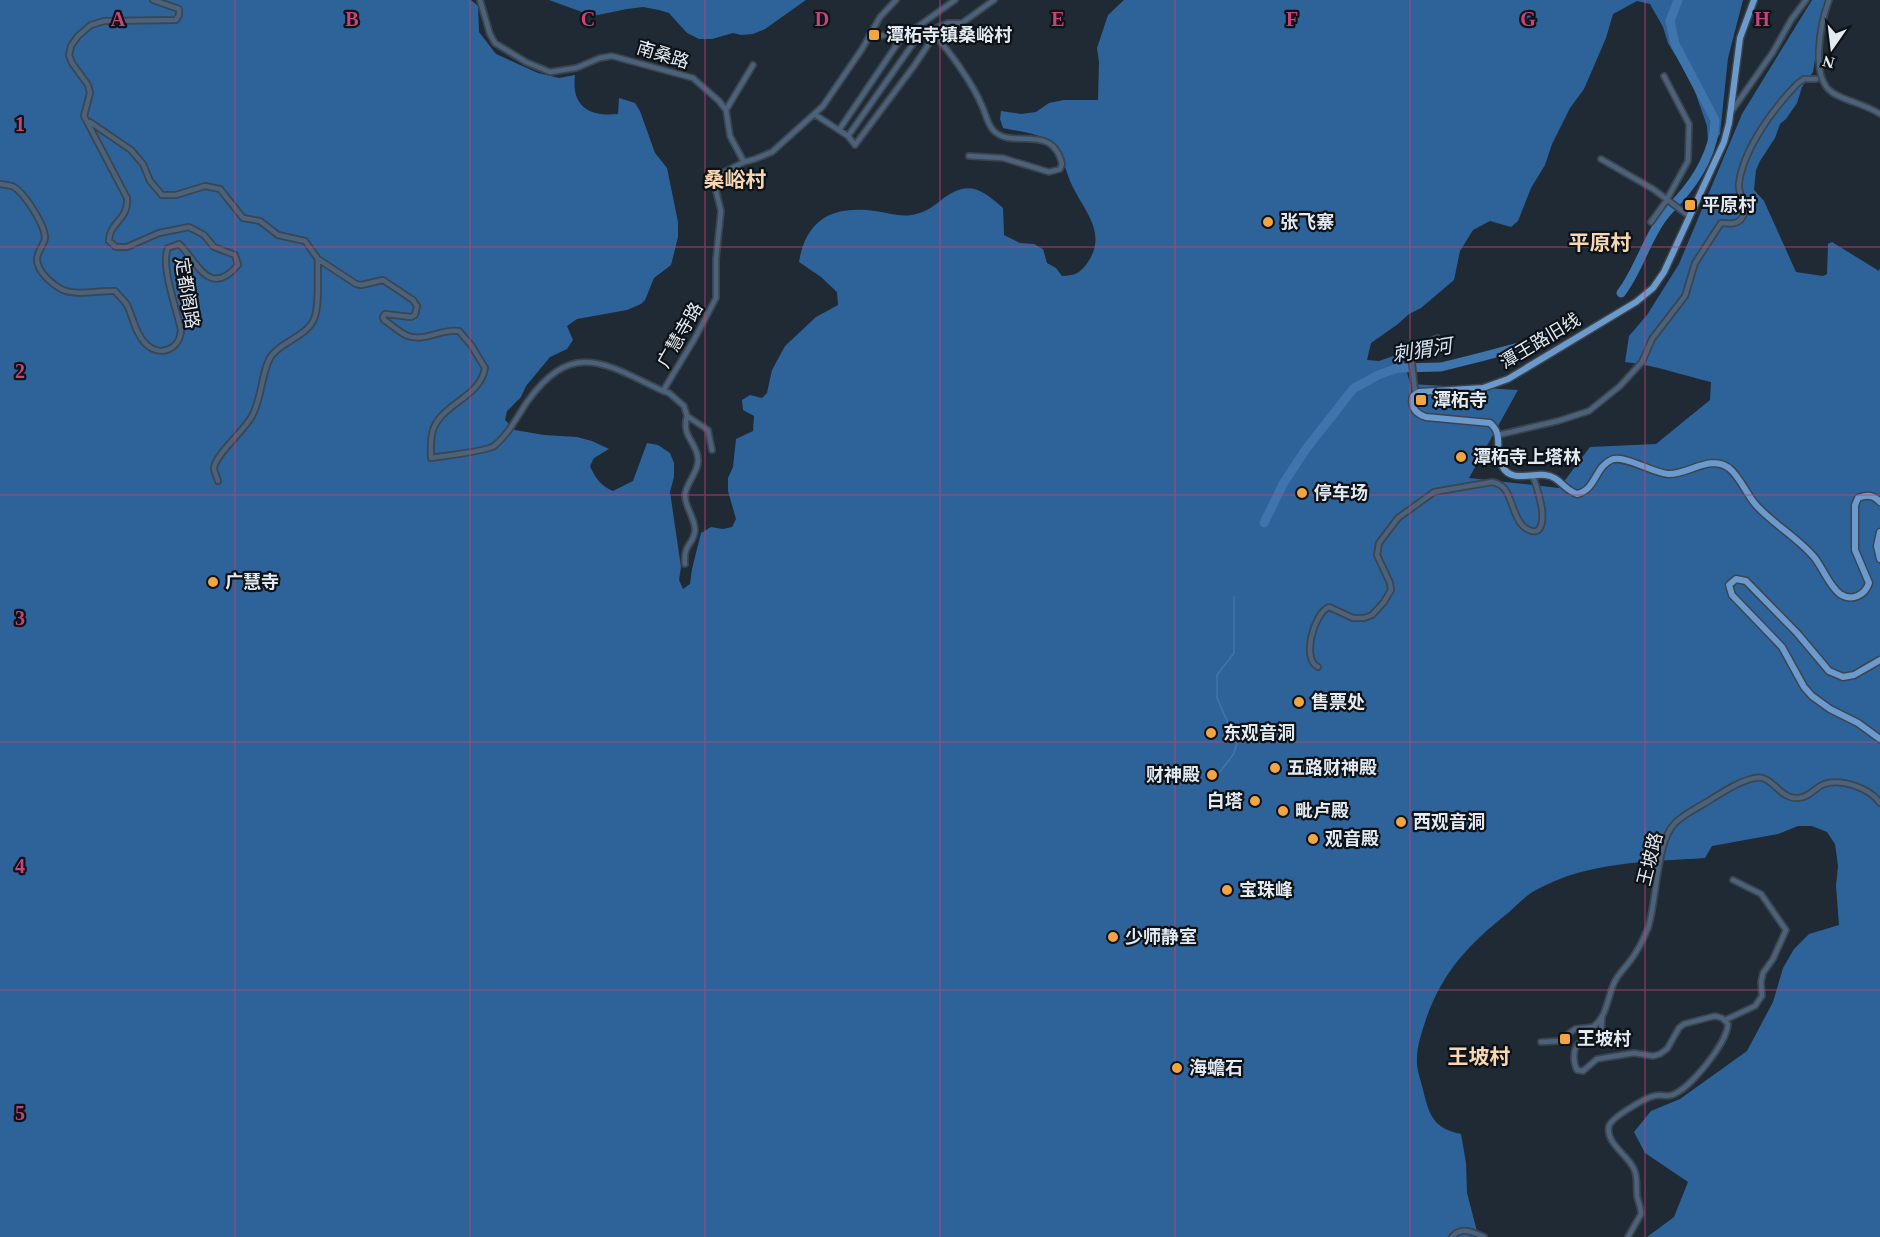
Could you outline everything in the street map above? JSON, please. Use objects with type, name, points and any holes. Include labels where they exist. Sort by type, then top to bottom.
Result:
[{"type":"main road","name":"潭王路旧线","points":[[1498,435],[1493,425],[1486,422],[1421,416],[1412,406],[1413,396],[1424,391],[1483,388],[1502,382],[1636,302],[1653,288],[1664,272],[1724,142],[1731,112],[1740,38],[1754,0]]},
{"type":"main road","points":[[1498,435],[1499,459],[1502,468],[1516,476],[1554,477],[1577,494],[1589,488],[1606,464],[1614,459],[1622,459],[1654,471],[1671,474],[1683,473],[1706,464],[1721,464],[1737,477],[1757,507],[1813,556],[1840,594],[1852,598],[1863,594],[1869,583],[1868,576],[1855,550],[1854,505],[1858,498],[1865,495],[1875,497],[1880,502]]},
{"type":"main road","points":[[1880,532],[1877,546],[1880,559]]},
{"type":"main road","points":[[1880,660],[1854,675],[1843,677],[1833,674],[1746,581],[1736,579],[1729,585],[1731,595],[1782,647],[1804,687],[1812,696],[1830,709],[1862,725],[1880,739]]},
{"type":"street","name":"定都阁路","points":[[0,184],[13,187],[24,198],[43,225],[45,239],[37,259],[39,268],[48,279],[63,290],[74,292],[115,291],[126,304],[145,345],[163,351],[174,348],[180,339],[181,330],[167,271],[168,248],[179,244],[207,277],[214,278],[232,272],[238,265],[237,260],[235,255],[214,247],[204,235],[189,227],[159,233],[127,248],[116,247],[109,241],[113,227],[124,217],[128,207],[127,198],[84,116],[90,93],[88,85],[69,55],[71,46],[78,36],[91,25],[104,21],[176,20],[179,9],[153,0]]},
{"type":"street","name":"南桑路","points":[[480,0],[495,44],[526,62],[550,72],[576,68],[600,58],[612,56],[624,58],[665,72],[693,78],[719,100],[726,110]]},
{"type":"street","points":[[753,65],[726,110],[730,136],[744,162],[772,152],[823,106],[869,38],[880,17],[896,0]]},
{"type":"street","points":[[839,129],[909,31],[955,0]]},
{"type":"street","points":[[869,38],[909,31],[929,31],[948,23],[962,23],[994,0]]},
{"type":"street","points":[[1731,112],[1806,0]]},
{"type":"street","points":[[1829,0],[1822,21],[1820,38],[1820,70],[1823,81],[1833,93],[1871,108],[1880,114]]},
{"type":"street","points":[[848,136],[922,31]]},
{"type":"street","points":[[929,31],[944,47],[975,93],[994,130],[1006,136],[1041,139],[1060,154],[1062,164],[1060,169],[1049,172],[1003,158],[969,156]]},
{"type":"street","points":[[814,114],[839,129],[855,145],[934,36]]},
{"type":"street","points":[[1651,222],[1666,201],[1688,161],[1689,124],[1664,76]]},
{"type":"street","points":[[1498,435],[1589,411],[1620,386],[1642,362],[1652,339],[1685,296],[1695,263],[1721,223],[1733,224],[1744,215],[1746,208],[1740,196],[1739,184],[1755,138],[1797,84],[1804,79],[1816,79]]},
{"type":"street","points":[[89,122],[131,150],[142,164],[150,181],[162,195],[176,195],[204,186],[220,189],[243,218],[260,221],[278,235],[305,241],[318,260],[317,308],[314,320],[309,327],[272,355],[262,381],[258,404],[244,430],[216,459],[214,469],[218,481]]},
{"type":"street","points":[[1601,159],[1653,189],[1666,201],[1689,216]]},
{"type":"street","name":"广慧寺路","points":[[318,260],[356,284],[383,280],[413,300],[417,306],[411,317],[385,314],[383,317],[407,336],[418,338],[452,330],[459,331],[485,368],[481,382],[445,412],[434,427],[430,444],[431,458],[492,448],[506,434],[535,391],[568,364],[592,361],[663,391],[716,298],[716,259],[721,211],[716,180],[720,174],[744,162]]},
{"type":"street","points":[[1415,391],[1411,354],[1417,348],[1437,338]]},
{"type":"street","points":[[663,391],[669,393],[684,406],[687,416],[685,427],[698,462],[685,497],[695,527],[693,540],[685,550],[685,564]]},
{"type":"street","points":[[687,416],[708,430],[712,450]]},
{"type":"street","points":[[1318,667],[1312,664],[1310,659],[1310,645],[1317,618],[1323,609],[1329,607],[1353,618],[1364,618],[1372,615],[1391,590],[1377,555],[1378,543],[1398,518],[1434,492],[1492,482],[1499,483],[1511,498],[1522,525],[1528,530],[1535,531],[1544,519],[1533,477]]},
{"type":"street","name":"王坡路","points":[[1602,1018],[1615,981],[1637,951],[1647,929],[1662,854],[1668,835],[1677,821],[1728,790],[1758,777],[1766,779],[1794,798],[1801,798],[1820,786],[1835,782],[1868,792],[1880,802]]},
{"type":"street","points":[[1602,1018],[1601,1034],[1583,1039],[1576,1046],[1574,1060],[1577,1070],[1583,1071],[1600,1059],[1634,1053],[1656,1056],[1665,1051],[1684,1024],[1713,1016],[1725,1020],[1755,1006],[1762,996],[1763,974],[1773,959],[1786,930],[1761,894],[1733,880]]},
{"type":"street","points":[[1541,1042],[1559,1041],[1575,1029],[1593,1027],[1602,1018]]},
{"type":"street","points":[[1628,1237],[1641,1214],[1636,1178],[1632,1165],[1610,1136],[1611,1122],[1651,1096],[1675,1094],[1695,1077],[1722,1043],[1728,1027],[1725,1020]]},
{"type":"street","points":[[1452,1237],[1457,1232],[1465,1230],[1484,1237]]},
{"type":"shaded area","points":[[0,0],[471,0],[478,6],[479,32],[496,54],[538,73],[559,78],[575,75],[576,95],[579,102],[598,114],[618,114],[619,98],[635,103],[655,153],[667,168],[678,222],[678,237],[671,265],[654,278],[641,304],[627,310],[577,319],[567,326],[573,340],[567,349],[550,357],[526,386],[521,397],[507,411],[505,420],[515,430],[577,437],[609,449],[594,458],[590,466],[599,481],[613,491],[633,481],[647,443],[658,445],[670,453],[674,463],[674,477],[670,492],[681,567],[679,580],[683,589],[690,584],[701,533],[711,527],[723,529],[732,527],[736,519],[728,491],[728,478],[733,467],[736,439],[753,431],[754,416],[743,410],[742,400],[750,395],[762,398],[767,393],[772,370],[785,346],[816,317],[838,305],[837,292],[821,277],[799,262],[808,235],[815,225],[834,213],[846,210],[901,215],[920,213],[949,194],[965,188],[973,189],[987,195],[1003,208],[1004,235],[1020,243],[1034,244],[1043,249],[1047,263],[1056,268],[1062,276],[1077,273],[1083,269],[1094,251],[1095,231],[1057,149],[1052,143],[1039,136],[1003,128],[1000,119],[1001,111],[1021,114],[1036,112],[1049,103],[1064,100],[1098,100],[1097,48],[1108,15],[1124,0],[1743,0],[1728,58],[1720,134],[1714,144],[1708,142],[1707,126],[1692,83],[1668,43],[1663,27],[1650,4],[1637,1],[1613,14],[1606,38],[1584,89],[1570,108],[1552,144],[1545,165],[1531,188],[1518,221],[1511,227],[1490,221],[1473,230],[1460,251],[1454,280],[1421,308],[1409,314],[1371,343],[1367,360],[1379,361],[1402,353],[1410,384],[1518,390],[1469,478],[1559,488],[1590,447],[1656,444],[1710,400],[1711,382],[1625,362],[1629,336],[1647,315],[1679,264],[1742,114],[1812,0],[1827,0],[1813,72],[1802,87],[1797,103],[1780,124],[1775,138],[1760,161],[1756,170],[1754,190],[1764,201],[1796,272],[1823,276],[1827,274],[1828,244],[1832,242],[1879,271],[1880,268],[1880,1237],[1647,1237],[1674,1217],[1688,1182],[1645,1153],[1634,1132],[1651,1111],[1680,1099],[1747,1051],[1773,1002],[1783,968],[1794,949],[1809,934],[1839,925],[1836,886],[1838,866],[1835,844],[1827,832],[1812,826],[1798,826],[1778,834],[1712,846],[1705,858],[1640,862],[1597,868],[1556,880],[1525,897],[1469,948],[1449,973],[1426,1019],[1418,1049],[1418,1072],[1426,1102],[1435,1121],[1452,1132],[1461,1134],[1466,1163],[1467,1193],[1478,1235],[1483,1237],[0,1237]]},
{"type":"shaded area","points":[[549,0],[806,0],[765,29],[753,34],[733,33],[712,39],[699,39],[687,33],[669,13],[659,10],[643,7],[593,16]]},
{"type":"waterway","name":"刺猬河","points":[[1621,293],[1661,220],[1699,172],[1712,142],[1715,120],[1675,44],[1670,21],[1678,0]]},
{"type":"waterway","name":"刺猬河","points":[[1264,523],[1283,484],[1306,449],[1353,389],[1378,375],[1398,368],[1441,367],[1526,345],[1548,333]]},
{"type":"waterway","points":[[1219,773],[1233,755],[1237,744],[1217,698],[1217,675],[1234,653],[1234,597]]},
{"type":"place","name":"潭柘寺镇桑峪村","points":[[874,35]]},
{"type":"place","name":"平原村","points":[[1690,205]]},
{"type":"place","name":"张飞寨","points":[[1268,222]]},
{"type":"place","name":"潭柘寺","points":[[1421,400]]},
{"type":"place","name":"潭柘寺上塔林","points":[[1461,457]]},
{"type":"place","name":"停车场","points":[[1302,493]]},
{"type":"place","name":"广慧寺","points":[[213,582]]},
{"type":"place","name":"售票处","points":[[1299,702]]},
{"type":"place","name":"东观音洞","points":[[1211,733]]},
{"type":"place","name":"五路财神殿","points":[[1275,768]]},
{"type":"place","name":"财神殿","points":[[1212,775]]},
{"type":"place","name":"白塔","points":[[1255,801]]},
{"type":"place","name":"毗卢殿","points":[[1283,811]]},
{"type":"place","name":"西观音洞","points":[[1401,822]]},
{"type":"place","name":"观音殿","points":[[1313,839]]},
{"type":"place","name":"宝珠峰","points":[[1227,890]]},
{"type":"place","name":"少师静室","points":[[1113,937]]},
{"type":"place","name":"王坡村","points":[[1565,1039]]},
{"type":"place","name":"海蟾石","points":[[1177,1068]]},
{"type":"district","name":"桑峪村","points":[[735,180]]},
{"type":"district","name":"平原村","points":[[1600,243]]},
{"type":"district","name":"王坡村","points":[[1479,1057]]}]
